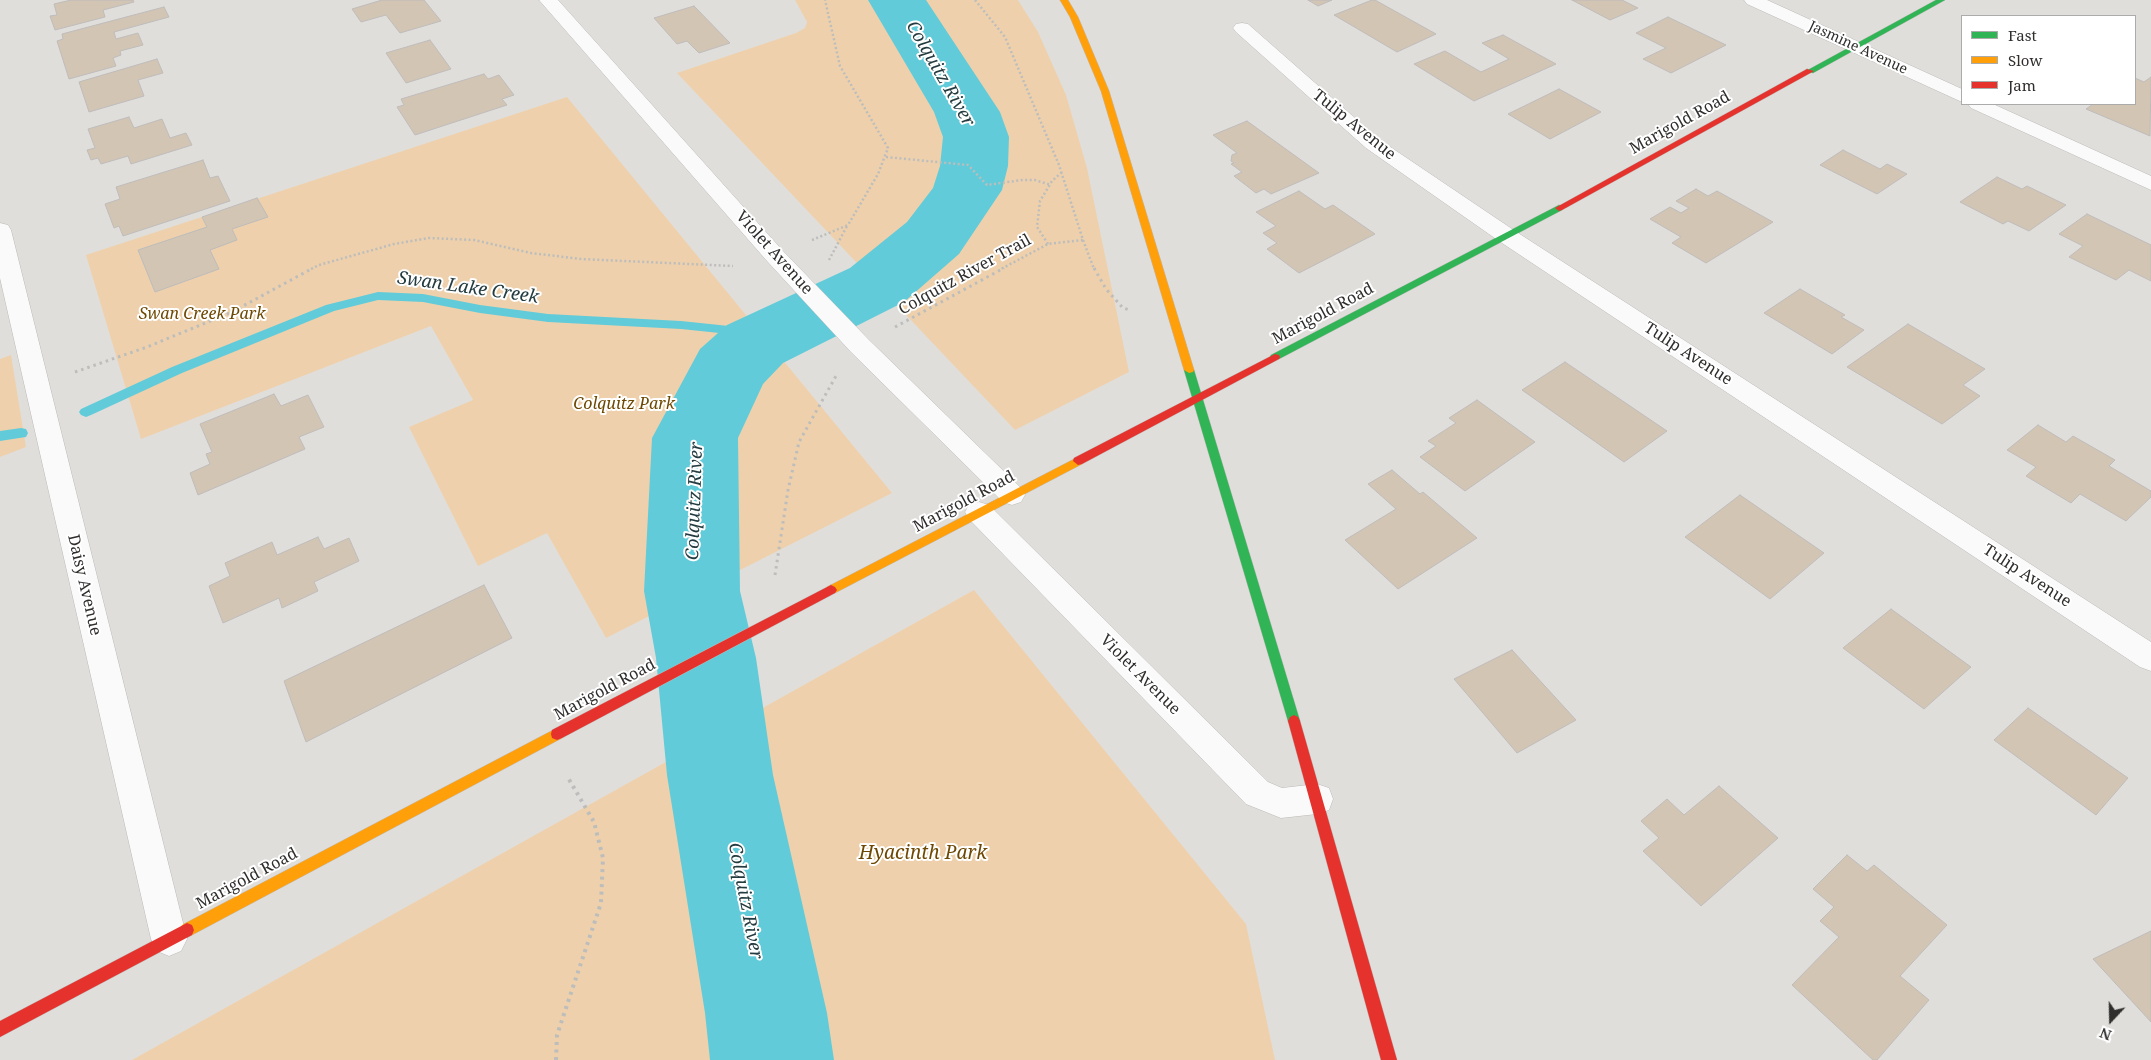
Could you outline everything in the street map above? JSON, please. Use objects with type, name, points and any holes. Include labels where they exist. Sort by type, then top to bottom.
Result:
[{"type":"street","name":"Violet Avenue","points":[[548,0],[815,299],[860,346],[1012,495]]},
{"type":"street","points":[[1064,0],[1074,17],[1105,91],[1172,320],[1317,798],[1389,1060]]},
{"type":"street","name":"Jasmine Avenue","points":[[1753,0],[1961,96]]},
{"type":"street","name":"Marigold Road","points":[[0,1029],[545,740],[1508,236],[1941,0]]},
{"type":"street","name":"Tulip Avenue","points":[[1242,28],[1372,144],[1508,236],[2151,658]]},
{"type":"street","points":[[1980,105],[2151,184]]},
{"type":"street","name":"Daisy Avenue","points":[[0,230],[169,939]]},
{"type":"street","name":"Violet Avenue","points":[[979,512],[1257,793],[1281,803],[1317,798]]},
{"type":"path","points":[[36,386],[147,347],[232,312],[320,265],[394,244],[429,238],[474,240],[531,253],[581,259],[728,266],[746,265],[775,256],[848,225],[886,157],[888,148],[840,66],[825,0]]},
{"type":"path","points":[[975,0],[1005,37],[1062,172],[1094,269],[1106,289],[1123,308],[1172,320]]},
{"type":"path","points":[[886,157],[968,165],[987,185],[1022,180],[1035,180],[1050,184]]},
{"type":"path","points":[[1048,244],[1037,227],[1040,201],[1050,184],[1062,172]]},
{"type":"path","name":"Colquitz River Trail","points":[[773,580],[788,490],[799,442],[842,367],[860,346],[1048,244],[1083,240]]},
{"type":"path","points":[[545,740],[594,822],[603,858],[601,903],[557,1035],[556,1060]]},
{"type":"green space","points":[[795,0],[1018,0],[1038,32],[1066,95],[1087,168],[1129,372],[1015,430],[677,73],[796,33],[805,28],[807,22]]},
{"type":"green space","name":"Colquitz Park","points":[[567,97],[892,493],[606,638],[547,533],[478,566],[409,427],[473,400],[431,326],[141,439],[86,255]]},
{"type":"green space","points":[[11,355],[26,447],[0,457],[0,359]]},
{"type":"green space","name":"Hyacinth Park","points":[[974,590],[1246,924],[1275,1060],[132,1060]]},
{"type":"building","points":[[71,0],[133,0],[134,2],[103,10],[105,17],[55,30],[50,16],[57,15],[54,4]]},
{"type":"building","points":[[382,0],[424,0],[441,21],[400,33],[386,15],[361,22],[352,9]]},
{"type":"building","points":[[1308,0],[1332,0],[1318,6]]},
{"type":"building","points":[[1372,0],[1436,34],[1397,52],[1334,15]]},
{"type":"building","points":[[1572,0],[1622,0],[1638,8],[1610,20]]},
{"type":"building","points":[[694,6],[730,43],[699,53],[687,41],[677,44],[654,18]]},
{"type":"building","points":[[164,7],[169,17],[114,32],[116,39],[138,33],[143,45],[120,51],[121,55],[113,58],[116,66],[69,79],[57,41],[63,39],[62,34]]},
{"type":"building","points":[[1668,17],[1726,45],[1671,73],[1643,59],[1666,48],[1636,33]]},
{"type":"building","points":[[1503,35],[1556,64],[1474,101],[1414,64],[1445,51],[1481,72],[1509,59],[1482,43]]},
{"type":"building","points":[[430,40],[451,69],[406,83],[386,53]]},
{"type":"building","points":[[157,59],[163,73],[138,80],[144,96],[89,112],[79,82]]},
{"type":"building","points":[[484,74],[488,79],[499,75],[514,95],[502,99],[507,105],[415,135],[397,107],[404,105],[401,99]]},
{"type":"building","points":[[2151,77],[2150,136],[2086,109],[2092,105],[2136,105],[2136,78],[2144,82]]},
{"type":"building","points":[[1559,89],[1601,112],[1550,139],[1508,114]]},
{"type":"building","points":[[129,117],[134,128],[162,119],[170,138],[186,133],[192,145],[131,164],[128,156],[101,164],[98,158],[91,160],[87,150],[95,148],[88,129]]},
{"type":"building","points":[[1247,121],[1319,173],[1271,194],[1264,189],[1256,193],[1234,176],[1242,172],[1231,164],[1234,163],[1231,161],[1232,155],[1237,153],[1213,135]]},
{"type":"building","points":[[1843,150],[1880,169],[1887,164],[1907,174],[1877,194],[1820,165]]},
{"type":"building","points":[[203,160],[210,178],[218,176],[230,201],[123,236],[119,226],[114,228],[105,204],[120,199],[116,187]]},
{"type":"building","points":[[1997,177],[2022,189],[2027,186],[2066,205],[2029,231],[2008,221],[2003,224],[1960,202]]},
{"type":"building","points":[[1696,189],[1708,196],[1717,191],[1773,222],[1706,263],[1672,243],[1681,237],[1650,219],[1670,207],[1681,213],[1689,208],[1676,201]]},
{"type":"building","points":[[1299,191],[1325,209],[1333,205],[1375,234],[1299,273],[1267,249],[1277,243],[1263,233],[1276,226],[1256,212]]},
{"type":"building","points":[[257,198],[268,217],[232,229],[237,240],[210,250],[219,269],[155,292],[138,250],[207,227],[202,217]]},
{"type":"building","points":[[2087,214],[2151,245],[2151,281],[2129,270],[2116,280],[2069,257],[2083,246],[2059,234]]},
{"type":"building","points":[[1800,289],[1845,315],[1841,317],[1864,330],[1832,354],[1764,313]]},
{"type":"building","points":[[1908,324],[1985,369],[1963,385],[1980,396],[1942,424],[1847,367]]},
{"type":"building","points":[[1565,362],[1667,431],[1624,462],[1522,390]]},
{"type":"building","points":[[274,394],[281,406],[308,395],[324,427],[299,437],[305,449],[198,495],[190,473],[210,464],[206,454],[212,452],[200,424]]},
{"type":"building","points":[[1477,400],[1535,442],[1465,491],[1420,457],[1436,446],[1428,441],[1456,423],[1449,418]]},
{"type":"building","points":[[2038,425],[2066,442],[2073,436],[2115,460],[2109,466],[2151,491],[2151,497],[2126,521],[2080,494],[2071,503],[2026,476],[2036,467],[2007,450]]},
{"type":"building","points":[[1392,470],[1420,494],[1423,492],[1477,538],[1398,589],[1345,540],[1396,509],[1368,484]]},
{"type":"building","points":[[1740,495],[1824,553],[1770,599],[1685,537]]},
{"type":"building","points":[[318,537],[324,549],[349,538],[359,561],[314,582],[318,591],[282,608],[279,598],[223,623],[209,586],[230,576],[225,563],[272,542],[277,555]]},
{"type":"building","points":[[484,585],[512,638],[306,742],[284,681]]},
{"type":"building","points":[[1891,609],[1971,667],[1924,709],[1843,648]]},
{"type":"building","points":[[1512,650],[1576,720],[1517,753],[1454,679]]},
{"type":"building","points":[[2028,708],[2128,778],[2096,815],[1994,740]]},
{"type":"building","points":[[1719,786],[1778,838],[1701,906],[1643,851],[1659,838],[1641,821],[1667,799],[1684,815]]},
{"type":"building","points":[[1847,855],[1867,871],[1874,865],[1947,925],[1900,976],[1929,1000],[1877,1060],[1873,1060],[1792,985],[1839,937],[1820,921],[1834,907],[1813,889]]},
{"type":"building","points":[[2151,931],[2151,1022],[2093,959]]},
{"type":"waterway","name":"Colquitz River","points":[[772,1060],[766,1013],[720,775],[706,658],[692,591],[695,438],[729,369],[755,344],[877,285],[933,238],[967,190],[974,166],[976,137],[967,112],[897,0]]},
{"type":"waterway","name":"Swan Lake Creek","points":[[86,412],[177,370],[330,308],[378,296],[423,298],[480,309],[548,318],[681,325],[777,335]]},
{"type":"waterway","name":"Swan Lake Creek","points":[[0,436],[21,433]]},
{"type":"traffic: fast","points":[[1810,71],[1941,0]]},
{"type":"traffic: fast","points":[[1275,357],[1559,208]]},
{"type":"traffic: fast","points":[[1189,370],[1294,721]]},
{"type":"traffic: slow","points":[[1064,0],[1074,17],[1105,91],[1189,370]]},
{"type":"traffic: slow","points":[[831,590],[1078,461]]},
{"type":"traffic: slow","points":[[187,930],[557,734]]},
{"type":"traffic: jam","points":[[1559,208],[1810,71]]},
{"type":"traffic: jam","points":[[1078,461],[1275,357]]},
{"type":"traffic: jam","points":[[557,734],[831,590]]},
{"type":"traffic: jam","points":[[1294,721],[1389,1060]]},
{"type":"traffic: jam","points":[[0,1029],[187,930]]},
{"type":"park label","name":"Swan Creek Park","points":[[202,314]]}]
